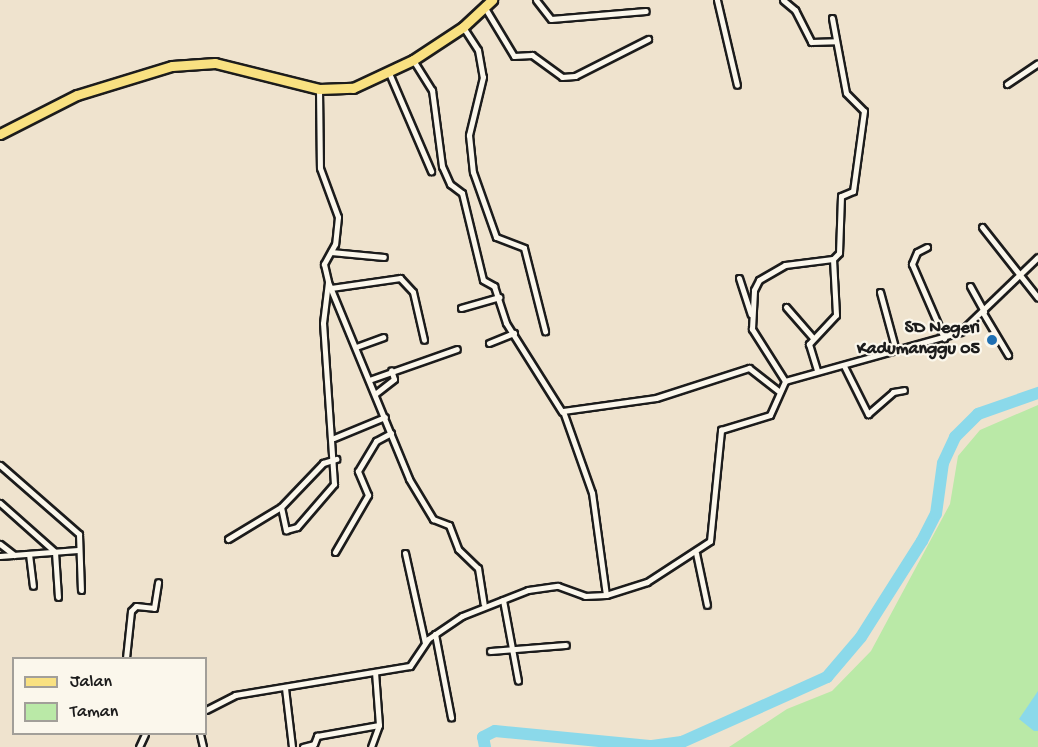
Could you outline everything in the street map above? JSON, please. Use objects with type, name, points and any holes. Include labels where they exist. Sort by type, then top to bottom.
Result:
[{"type":"main road","points":[[0,134],[77,95],[172,66],[215,63],[319,89],[353,88],[413,60],[463,27],[487,3]]},
{"type":"street","points":[[536,0],[551,20],[646,11]]},
{"type":"street","points":[[717,0],[736,69],[737,85]]},
{"type":"street","points":[[783,0],[795,10],[811,42],[836,41]]},
{"type":"street","points":[[487,3],[514,56],[532,55],[562,77],[575,76],[648,39]]},
{"type":"street","points":[[751,314],[759,280],[774,270],[833,259],[839,254],[841,196],[853,191],[864,111],[846,93],[832,18]]},
{"type":"street","points":[[463,27],[478,50],[483,77],[470,124],[473,172],[494,234],[524,248],[544,331]]},
{"type":"street","points":[[413,60],[432,90],[442,166],[450,184],[462,192],[483,280],[492,283],[514,333],[562,412],[592,494],[606,596]]},
{"type":"street","points":[[1007,84],[1038,63]]},
{"type":"street","points":[[389,73],[431,171]]},
{"type":"street","points":[[319,89],[320,168],[338,217],[331,252],[324,264],[328,282],[409,479],[433,519],[449,525],[458,549],[478,568],[484,604]]},
{"type":"street","points":[[982,227],[1020,272],[1038,298]]},
{"type":"street","points":[[927,247],[917,252],[912,264],[944,338]]},
{"type":"street","points":[[331,252],[384,257]]},
{"type":"street","points":[[207,709],[229,697],[416,663],[425,643],[435,633],[484,604],[553,586],[606,596],[638,587],[696,553],[712,534],[719,432],[770,415],[778,391],[785,381],[944,338],[983,312],[1020,272],[1038,257]]},
{"type":"street","points":[[817,371],[809,347],[813,338],[836,315],[833,259]]},
{"type":"street","points":[[331,288],[400,278],[414,292],[424,340]]},
{"type":"street","points":[[739,278],[751,314],[752,329],[785,381]]},
{"type":"street","points":[[281,507],[286,530],[297,527],[334,484],[336,459],[322,323],[328,282]]},
{"type":"street","points":[[970,286],[1008,356]]},
{"type":"street","points":[[880,292],[896,351]]},
{"type":"street","points":[[461,308],[499,297]]},
{"type":"street","points":[[786,307],[813,338]]},
{"type":"street","points":[[489,343],[514,333]]},
{"type":"street","points":[[356,347],[383,337]]},
{"type":"street","points":[[369,380],[391,370],[457,349]]},
{"type":"street","points":[[844,366],[868,414],[893,392],[904,390]]},
{"type":"street","points":[[562,412],[607,401],[649,400],[748,368],[778,391]]},
{"type":"street","points":[[375,394],[394,380],[391,370]]},
{"type":"street","points":[[334,438],[385,417]]},
{"type":"street","points":[[335,552],[368,495],[358,471],[376,441],[391,433]]},
{"type":"street","points":[[228,539],[281,507],[323,463],[336,459]]},
{"type":"street","points":[[0,465],[79,534],[81,590]]},
{"type":"street","points":[[0,503],[55,552],[58,597]]},
{"type":"street","points":[[0,544],[14,555]]},
{"type":"street","points":[[0,556],[78,550]]},
{"type":"street","points":[[405,553],[425,643]]},
{"type":"street","points":[[696,553],[707,605]]},
{"type":"street","points":[[28,554],[33,586]]},
{"type":"street","points":[[126,657],[131,611],[136,606],[154,608],[158,582]]},
{"type":"street","points":[[503,600],[519,681]]},
{"type":"street","points":[[435,633],[451,717]]},
{"type":"street","points":[[490,651],[514,651],[566,645]]},
{"type":"street","points":[[371,747],[379,725],[375,672]]},
{"type":"street","points":[[285,688],[292,747]]},
{"type":"street","points":[[303,747],[314,744],[315,736],[379,725]]},
{"type":"green space","points":[[1038,405],[1038,747],[729,747],[787,709],[832,691],[871,651],[950,504],[958,456],[980,430]]},
{"type":"water","points":[[1038,691],[1038,731],[1034,731],[1019,719]]},
{"type":"waterway","points":[[485,747],[483,737],[495,731],[652,746],[682,742],[827,677],[861,637],[922,541],[936,514],[943,463],[955,437],[978,414],[1038,393]]},
{"type":"place","name":"SD Negeri Kadumanggu 05","points":[[992,340]]}]
